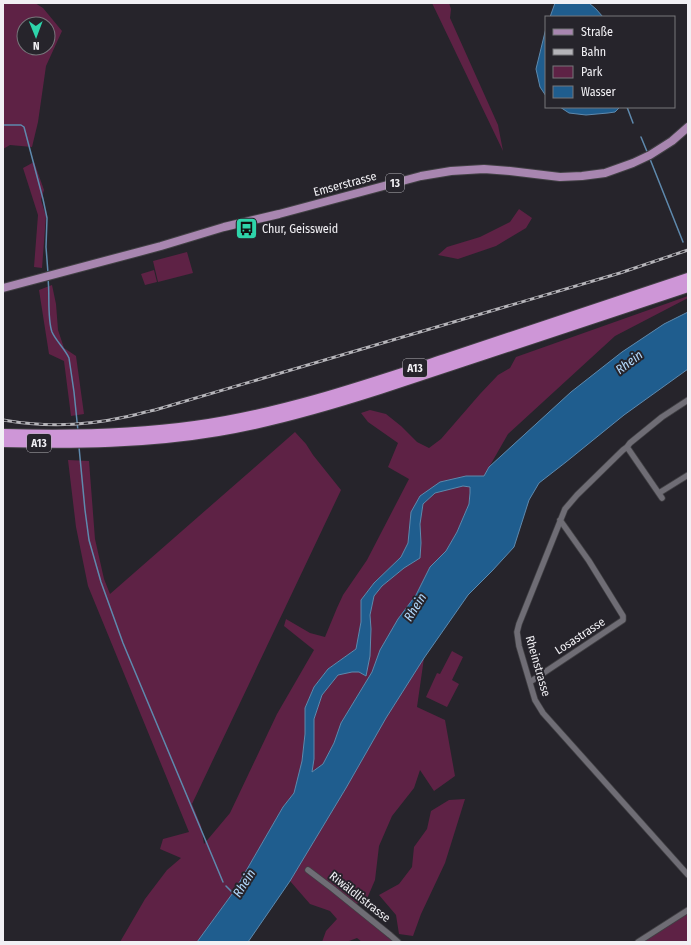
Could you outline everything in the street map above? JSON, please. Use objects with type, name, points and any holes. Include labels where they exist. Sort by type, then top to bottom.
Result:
[{"type":"highway","name":"A13","points":[[134,437],[273,411],[316,400],[384,379],[688,278]]},
{"type":"highway","name":"A13","points":[[3,442],[134,437],[180,437],[264,422],[298,414],[374,391],[688,287]]},
{"type":"highway","name":"A13","points":[[3,434],[79,439]]},
{"type":"main road","name":"Emserstrasse","points":[[3,288],[421,176],[451,171],[484,169],[510,170],[549,176],[582,176],[605,173],[634,163],[660,149],[672,141],[688,126]]},
{"type":"street","name":"Rheinstrasse","points":[[688,400],[662,417],[630,443],[577,495],[565,509],[518,628],[518,641],[530,682],[536,700],[543,713],[688,875]]},
{"type":"street","points":[[627,447],[660,496],[688,475]]},
{"type":"street","name":"Losastrasse","points":[[530,682],[623,620],[623,616],[589,560],[560,520]]},
{"type":"street","name":"Riwäldlistrasse","points":[[308,870],[390,934],[398,942]]},
{"type":"street","points":[[638,942],[688,910]]},
{"type":"green space","points":[[3,3],[35,3],[43,8],[50,16],[16,16],[16,56],[51,56],[46,66],[38,122],[32,147],[10,145],[3,149]]},
{"type":"green space","points":[[432,3],[449,3],[451,9],[450,18],[498,125],[503,151]]},
{"type":"green space","points":[[56,24],[62,31],[56,44]]},
{"type":"green space","points":[[34,162],[44,190],[41,200],[46,216],[42,268],[34,267],[38,215],[23,168]]},
{"type":"green space","points":[[519,209],[532,218],[526,228],[496,246],[458,259],[438,255],[447,247],[480,237],[510,222]]},
{"type":"green space","points":[[187,252],[193,273],[158,282],[153,261]]},
{"type":"green space","points":[[154,270],[157,282],[145,285],[141,274]]},
{"type":"green space","points":[[52,285],[56,304],[58,330],[64,348],[76,356],[84,414],[71,416],[64,361],[49,354],[39,290]]},
{"type":"green space","points":[[688,296],[688,298],[615,336],[508,434],[484,476],[466,476],[440,482],[411,512],[408,543],[401,557],[374,583],[361,600],[361,622],[356,649],[328,669],[314,687],[305,708],[305,734],[302,762],[294,793],[283,807],[235,890],[197,942],[120,942],[145,899],[167,870],[181,858],[160,849],[163,839],[189,832],[88,586],[76,527],[68,460],[89,461],[95,539],[104,579],[110,594],[295,432],[341,490],[192,804],[201,826],[204,844],[230,813],[277,714],[314,650],[284,626],[286,619],[310,633],[325,637],[343,595],[367,560],[409,479],[388,467],[398,443],[368,422],[361,413],[370,410],[386,414],[417,442],[429,448],[441,439],[498,375],[510,368],[516,357]]},
{"type":"green space","points":[[463,486],[470,487],[469,504],[457,532],[446,551],[430,567],[416,595],[398,619],[380,650],[372,672],[341,723],[334,743],[323,764],[312,772],[314,759],[314,719],[322,695],[338,675],[360,672],[365,676],[371,629],[370,615],[374,596],[382,586],[404,568],[420,558],[420,524],[423,504],[435,493]]},
{"type":"green space","points":[[452,651],[463,657],[452,680],[459,684],[447,707],[426,697],[437,673],[440,674]]},
{"type":"green space","points":[[424,658],[417,707],[445,720],[455,776],[434,791],[420,770],[414,788],[392,816],[379,846],[375,880],[366,901],[352,905],[393,942],[362,942],[357,938],[349,942],[322,942],[326,931],[337,919],[330,911],[310,904],[290,881],[386,718]]},
{"type":"green space","points":[[465,799],[445,863],[421,914],[413,936],[399,934],[396,915],[379,895],[399,884],[412,867],[414,847],[427,829],[431,811],[449,800]]},
{"type":"green space","points":[[688,913],[688,942],[636,942]]},
{"type":"water","points":[[555,3],[589,3],[602,16],[550,16]]},
{"type":"water","points":[[545,32],[545,94],[540,87],[536,69]]},
{"type":"water","points":[[562,108],[619,108],[615,112],[586,115],[569,113]]},
{"type":"water","name":"Rhein","points":[[688,312],[688,369],[624,415],[539,483],[529,500],[514,547],[468,595],[424,658],[386,718],[290,881],[248,942],[197,942],[235,890],[283,807],[294,793],[302,761],[305,734],[305,708],[314,687],[328,669],[356,649],[361,622],[361,600],[374,583],[401,557],[408,543],[411,512],[420,496],[440,482],[466,476],[484,476],[489,467],[571,392],[622,352],[664,324]],"holes":[[[463,486],[470,487],[469,504],[457,532],[446,551],[430,567],[416,595],[398,619],[380,650],[372,672],[341,723],[334,743],[323,764],[312,772],[314,759],[314,719],[322,695],[338,675],[359,672],[366,676],[370,656],[370,615],[374,596],[382,586],[404,568],[420,558],[420,524],[423,504],[435,493]]]},
{"type":"waterway","points":[[627,108],[633,123]]},
{"type":"waterway","points":[[3,125],[21,125],[24,127],[47,218],[46,247],[48,273]]},
{"type":"waterway","points":[[641,137],[648,154]]},
{"type":"waterway","points":[[650,159],[683,242]]},
{"type":"waterway","points":[[48,279],[50,326],[52,332],[69,358],[78,431]]},
{"type":"waterway","points":[[79,447],[89,540],[101,582],[123,643],[223,882]]},
{"type":"waterway","name":"Rhein","points":[[226,886],[233,893]]},
{"type":"railway","points":[[3,420],[33,424],[79,424],[110,420],[155,410],[620,273],[688,250]]},
{"type":"place","name":"Chur, Geissweid","points":[[247,229]]}]
